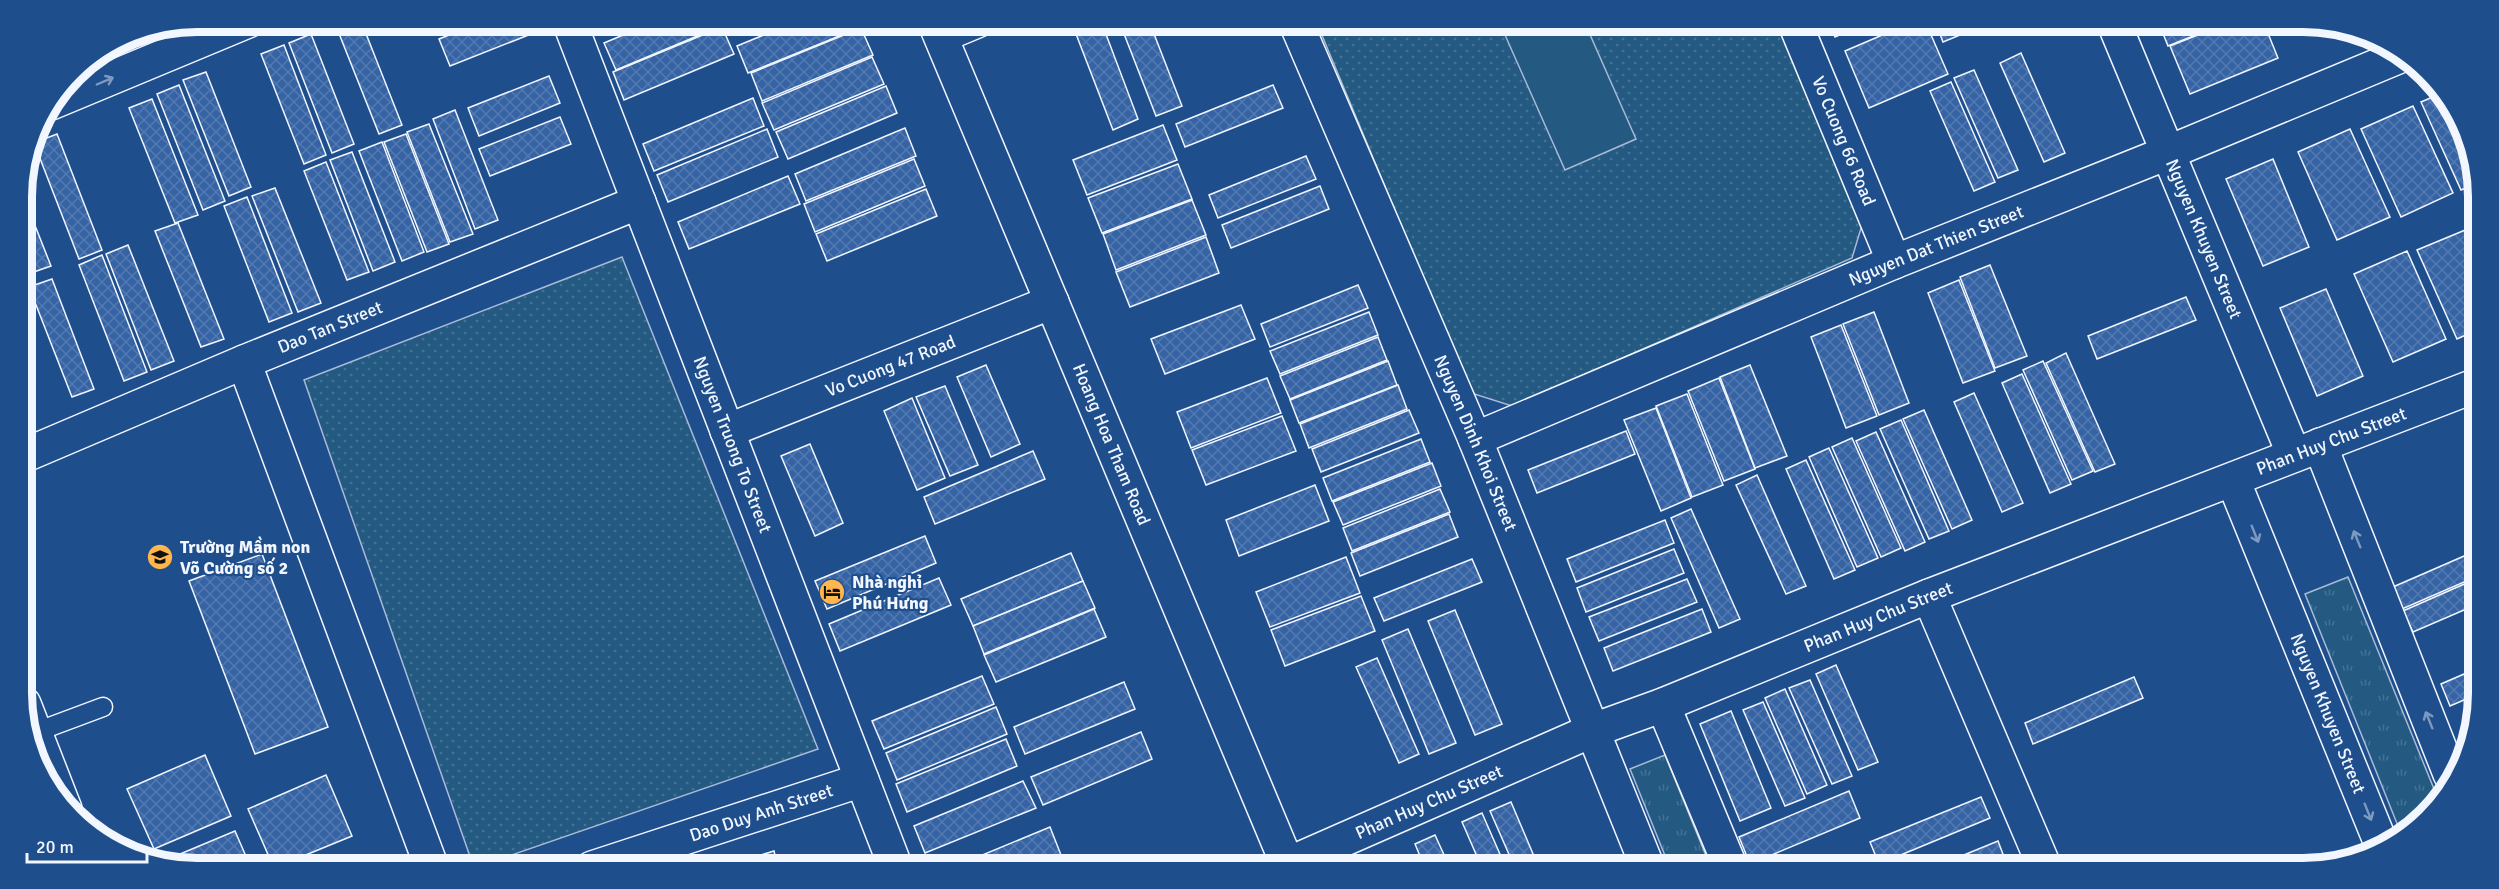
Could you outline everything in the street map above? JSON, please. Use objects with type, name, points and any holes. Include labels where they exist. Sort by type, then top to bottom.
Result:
[{"type":"street","points":[[64,99],[222,32]]},
{"type":"street","name":"Nguyen Truong To Street","points":[[573,32],[892,858]]},
{"type":"street","name":"Hoang Hoa Tham Road","points":[[940,32],[1285,857]]},
{"type":"street","name":"Nguyen Dinh Khoi Street","points":[[1300,32],[1475,439],[1644,857]]},
{"type":"street","name":"Vo Cuong 66 Road","points":[[1799,32],[1894,262]]},
{"type":"street","name":"Nguyen Khuyen Street","points":[[2118,32],[2167,153],[2307,450],[2448,769]]},
{"type":"street","name":"Nguyen Dat Thien Street","points":[[1475,439],[1894,262],[2167,153],[2394,59]]},
{"type":"street","name":"Dao Tan Street","points":[[32,452],[244,362],[639,202]]},
{"type":"street","name":"Vo Cuong 47 Road","points":[[727,430],[1052,302]]},
{"type":"street","points":[[244,362],[428,858]]},
{"type":"street","name":"Phan Huy Chu Street","points":[[1308,857],[1592,731],[1663,705],[1929,596],[2468,388]]},
{"type":"street","name":"Nguyen Khuyen Street","points":[[2233,480],[2379,838]]},
{"type":"street","points":[[1929,596],[2040,857]]},
{"type":"street","points":[[1663,705],[1727,857]]},
{"type":"street","name":"Dao Duy Anh Street","points":[[623,858],[862,780]]},
{"type":"lane","points":[[34,722],[103,707]]},
{"type":"green space","points":[[1321,32],[1784,32],[1862,225],[1852,258],[1512,406],[1471,393]]},
{"type":"green space","points":[[1512,32],[1589,32],[1636,139],[1565,170],[1505,35]]},
{"type":"green space","points":[[622,257],[818,749],[503,858],[470,858],[304,380]]},
{"type":"green space","points":[[2348,577],[2435,791],[2419,809],[2398,827],[2305,594]]},
{"type":"green space","points":[[1665,755],[1707,857],[1666,857],[1630,769]]},
{"type":"building","points":[[338,32],[365,32],[402,125],[379,134]]},
{"type":"building","points":[[457,32],[530,32],[531,34],[450,66],[439,39]]},
{"type":"building","points":[[630,32],[707,32],[616,70],[604,43]]},
{"type":"building","points":[[710,32],[724,32],[734,54],[624,100],[613,72]]},
{"type":"building","points":[[771,32],[849,32],[748,73],[737,46]]},
{"type":"building","points":[[851,32],[863,32],[873,55],[762,101],[751,73]]},
{"type":"building","points":[[1075,32],[1105,32],[1138,119],[1113,130]]},
{"type":"building","points":[[1123,32],[1153,32],[1182,106],[1156,116]]},
{"type":"building","points":[[1833,32],[1847,32],[1835,37]]},
{"type":"building","points":[[1889,32],[1930,32],[1948,74],[1869,108],[1845,51]]},
{"type":"building","points":[[1939,32],[1967,32],[1943,42]]},
{"type":"building","points":[[2162,32],[2203,32],[2168,46]]},
{"type":"building","points":[[2205,32],[2267,32],[2278,58],[2190,94],[2170,46]]},
{"type":"building","points":[[311,34],[354,144],[332,153],[289,43]]},
{"type":"building","points":[[284,45],[326,155],[304,164],[261,54]]},
{"type":"building","points":[[2021,53],[2065,153],[2044,162],[2000,63]]},
{"type":"building","points":[[872,57],[884,84],[774,130],[762,103]]},
{"type":"building","points":[[1974,70],[2018,170],[1998,178],[1954,78]]},
{"type":"building","points":[[206,72],[251,187],[229,196],[183,80]]},
{"type":"building","points":[[549,76],[560,103],[479,136],[468,108]]},
{"type":"building","points":[[1951,82],[1995,182],[1974,191],[1930,91]]},
{"type":"building","points":[[179,85],[225,201],[203,210],[157,94]]},
{"type":"building","points":[[1273,85],[1283,108],[1185,147],[1176,124]]},
{"type":"building","points":[[886,86],[897,113],[788,159],[776,132]]},
{"type":"building","points":[[2434,97],[2440,105],[2459,144],[2467,188],[2461,190],[2421,102]]},
{"type":"building","points":[[753,98],[764,126],[654,171],[643,144]]},
{"type":"building","points":[[152,99],[198,215],[175,223],[129,108]]},
{"type":"building","points":[[2413,106],[2453,193],[2401,217],[2361,129]]},
{"type":"building","points":[[455,110],[498,220],[475,229],[433,119]]},
{"type":"building","points":[[560,117],[571,144],[490,176],[479,149]]},
{"type":"building","points":[[429,124],[473,234],[450,242],[407,132]]},
{"type":"building","points":[[1163,125],[1177,160],[1087,195],[1073,160]]},
{"type":"building","points":[[905,128],[916,156],[806,201],[795,174]]},
{"type":"building","points":[[767,129],[778,157],[668,202],[657,175]]},
{"type":"building","points":[[2350,129],[2390,217],[2337,240],[2298,152]]},
{"type":"building","points":[[57,134],[102,250],[79,259],[38,153],[41,140]]},
{"type":"building","points":[[406,134],[449,244],[427,252],[384,142]]},
{"type":"building","points":[[382,142],[424,252],[402,261],[359,151]]},
{"type":"building","points":[[352,152],[395,262],[373,271],[330,160]]},
{"type":"building","points":[[1306,156],[1316,179],[1218,218],[1209,195]]},
{"type":"building","points":[[914,159],[925,186],[815,232],[804,204]]},
{"type":"building","points":[[2273,159],[2309,247],[2263,266],[2226,179]]},
{"type":"building","points":[[326,162],[369,272],[347,280],[304,171]]},
{"type":"building","points":[[1178,164],[1192,199],[1102,233],[1088,198]]},
{"type":"building","points":[[788,176],[800,204],[689,249],[678,222]]},
{"type":"building","points":[[1320,186],[1329,209],[1231,248],[1222,225]]},
{"type":"building","points":[[275,188],[321,303],[298,312],[252,196]]},
{"type":"building","points":[[926,189],[937,216],[827,261],[816,234]]},
{"type":"building","points":[[247,197],[292,313],[269,322],[224,206]]},
{"type":"building","points":[[1192,200],[1206,235],[1116,270],[1103,234]]},
{"type":"building","points":[[32,218],[51,266],[32,273]]},
{"type":"building","points":[[178,223],[224,339],[201,347],[155,231]]},
{"type":"building","points":[[2468,229],[2468,334],[2457,339],[2417,250]]},
{"type":"building","points":[[1206,237],[1219,273],[1130,307],[1116,272]]},
{"type":"building","points":[[128,245],[174,361],[151,370],[106,254]]},
{"type":"building","points":[[2407,251],[2446,339],[2393,362],[2354,274]]},
{"type":"building","points":[[102,255],[147,372],[124,381],[79,265]]},
{"type":"building","points":[[1990,265],[2027,356],[1995,368],[1960,277]]},
{"type":"building","points":[[52,279],[94,389],[72,397],[32,295],[32,286]]},
{"type":"building","points":[[1959,280],[1995,371],[1963,383],[1928,293]]},
{"type":"building","points":[[1358,285],[1368,308],[1270,347],[1261,324]]},
{"type":"building","points":[[2326,289],[2363,376],[2317,396],[2280,308]]},
{"type":"building","points":[[2186,297],[2196,320],[2097,359],[2088,336]]},
{"type":"building","points":[[1241,305],[1255,339],[1165,374],[1151,339]]},
{"type":"building","points":[[1369,312],[1378,335],[1280,374],[1270,351]]},
{"type":"building","points":[[1874,312],[1909,403],[1879,415],[1843,324]]},
{"type":"building","points":[[1841,325],[1877,416],[1846,428],[1811,337]]},
{"type":"building","points":[[1378,337],[1387,360],[1290,399],[1280,376]]},
{"type":"building","points":[[2066,353],[2115,464],[2095,472],[2046,363]]},
{"type":"building","points":[[1388,361],[1397,385],[1299,423],[1290,400]]},
{"type":"building","points":[[2043,361],[2093,471],[2072,480],[2023,370]]},
{"type":"building","points":[[986,365],[1020,444],[991,457],[957,377]]},
{"type":"building","points":[[1750,365],[1787,456],[1755,468],[1720,377]]},
{"type":"building","points":[[2022,374],[2071,484],[2050,493],[2002,383]]},
{"type":"building","points":[[1267,378],[1281,413],[1191,448],[1177,412]]},
{"type":"building","points":[[1719,378],[1755,469],[1724,481],[1688,391]]},
{"type":"building","points":[[1398,385],[1407,409],[1309,448],[1300,424]]},
{"type":"building","points":[[945,386],[978,465],[950,476],[916,397]]},
{"type":"building","points":[[1974,393],[2023,503],[2002,512],[1954,402]]},
{"type":"building","points":[[1687,394],[1723,485],[1692,497],[1656,406]]},
{"type":"building","points":[[912,398],[945,478],[917,490],[884,411]]},
{"type":"building","points":[[1656,408],[1691,498],[1661,511],[1624,420]]},
{"type":"building","points":[[1409,410],[1419,433],[1321,472],[1312,449]]},
{"type":"building","points":[[1924,410],[1972,520],[1952,529],[1903,419]]},
{"type":"building","points":[[1282,416],[1296,451],[1206,485],[1192,450]]},
{"type":"building","points":[[1901,420],[1949,531],[1929,539],[1880,429]]},
{"type":"building","points":[[1626,431],[1635,454],[1537,493],[1528,470]]},
{"type":"building","points":[[1876,432],[1925,542],[1905,551],[1856,441]]},
{"type":"building","points":[[1852,438],[1901,548],[1881,557],[1832,447]]},
{"type":"building","points":[[1421,439],[1430,462],[1332,501],[1323,478]]},
{"type":"building","points":[[810,444],[843,523],[815,536],[781,456]]},
{"type":"building","points":[[1829,448],[1878,558],[1857,567],[1809,457]]},
{"type":"building","points":[[1033,451],[1045,479],[935,524],[924,497]]},
{"type":"building","points":[[1806,460],[1855,570],[1834,579],[1786,469]]},
{"type":"building","points":[[1432,463],[1441,486],[1343,525],[1333,502]]},
{"type":"building","points":[[1757,475],[1806,586],[1786,594],[1736,485]]},
{"type":"building","points":[[1315,485],[1329,521],[1239,556],[1226,520]]},
{"type":"building","points":[[1440,489],[1450,512],[1352,551],[1343,528]]},
{"type":"building","points":[[1691,509],[1740,619],[1719,628],[1671,518]]},
{"type":"building","points":[[1449,514],[1458,537],[1360,576],[1351,553]]},
{"type":"building","points":[[1665,520],[1674,543],[1576,582],[1567,559]]},
{"type":"building","points":[[925,536],[936,563],[827,609],[815,581]]},
{"type":"building","points":[[1674,549],[1684,573],[1586,612],[1577,588]]},
{"type":"building","points":[[1071,553],[1083,581],[973,626],[961,599]]},
{"type":"building","points":[[262,554],[328,727],[255,754],[189,581]]},
{"type":"building","points":[[2468,554],[2468,580],[2402,609],[2393,587]]},
{"type":"building","points":[[1346,557],[1360,593],[1270,627],[1256,592]]},
{"type":"building","points":[[1472,559],[1482,582],[1384,621],[1374,598]]},
{"type":"building","points":[[939,578],[951,605],[840,651],[829,624]]},
{"type":"building","points":[[1687,579],[1697,602],[1599,641],[1589,617]]},
{"type":"building","points":[[1083,581],[1095,608],[984,654],[973,626]]},
{"type":"building","points":[[2468,582],[2468,608],[2413,632],[2403,611]]},
{"type":"building","points":[[1361,596],[1375,631],[1285,666],[1271,630]]},
{"type":"building","points":[[1094,609],[1106,637],[996,682],[984,655]]},
{"type":"building","points":[[1702,609],[1711,632],[1613,671],[1604,648]]},
{"type":"building","points":[[1455,610],[1502,724],[1475,735],[1428,621]]},
{"type":"building","points":[[1408,629],[1456,743],[1429,754],[1382,640]]},
{"type":"building","points":[[1377,658],[1419,754],[1399,763],[1356,667]]},
{"type":"building","points":[[1836,665],[1878,762],[1858,770],[1816,674]]},
{"type":"building","points":[[2468,672],[2467,699],[2450,706],[2441,684]]},
{"type":"building","points":[[982,676],[994,704],[884,749],[872,721]]},
{"type":"building","points":[[2134,677],[2143,698],[2033,744],[2025,723]]},
{"type":"building","points":[[1810,680],[1852,776],[1832,784],[1789,688]]},
{"type":"building","points":[[1124,682],[1135,709],[1025,754],[1014,727]]},
{"type":"building","points":[[1785,689],[1827,785],[1807,794],[1765,698]]},
{"type":"building","points":[[1763,702],[1805,798],[1785,806],[1743,710]]},
{"type":"building","points":[[996,707],[1007,734],[897,780],[886,753]]},
{"type":"building","points":[[1731,711],[1771,808],[1740,821],[1700,724]]},
{"type":"building","points":[[1141,732],[1152,759],[1043,805],[1031,777]]},
{"type":"building","points":[[1006,739],[1017,766],[907,812],[896,784]]},
{"type":"building","points":[[205,755],[231,816],[154,849],[127,789]]},
{"type":"building","points":[[326,775],[352,836],[298,858],[270,858],[248,809]]},
{"type":"building","points":[[1023,781],[1036,808],[925,853],[914,826]]},
{"type":"building","points":[[1849,791],[1860,818],[1766,857],[1747,857],[1739,837]]},
{"type":"building","points":[[1981,797],[1990,818],[1895,857],[1876,857],[1870,842]]},
{"type":"building","points":[[1511,802],[1534,857],[1510,857],[1490,811]]},
{"type":"building","points":[[1482,813],[1501,857],[1477,857],[1462,822]]},
{"type":"building","points":[[1050,827],[1061,855],[1055,858],[976,858]]},
{"type":"building","points":[[235,831],[247,858],[197,858],[175,856]]},
{"type":"building","points":[[1435,835],[1445,857],[1421,857],[1415,844]]},
{"type":"building","points":[[1998,841],[2004,857],[1958,857]]},
{"type":"building","points":[[774,851],[776,858],[754,858]]},
{"type":"place","name":"Trường Mầm non Võ Cường số 2","points":[[160,557]]},
{"type":"place","name":"Nhà nghỉ Phú Hưng","points":[[832,592]]}]
